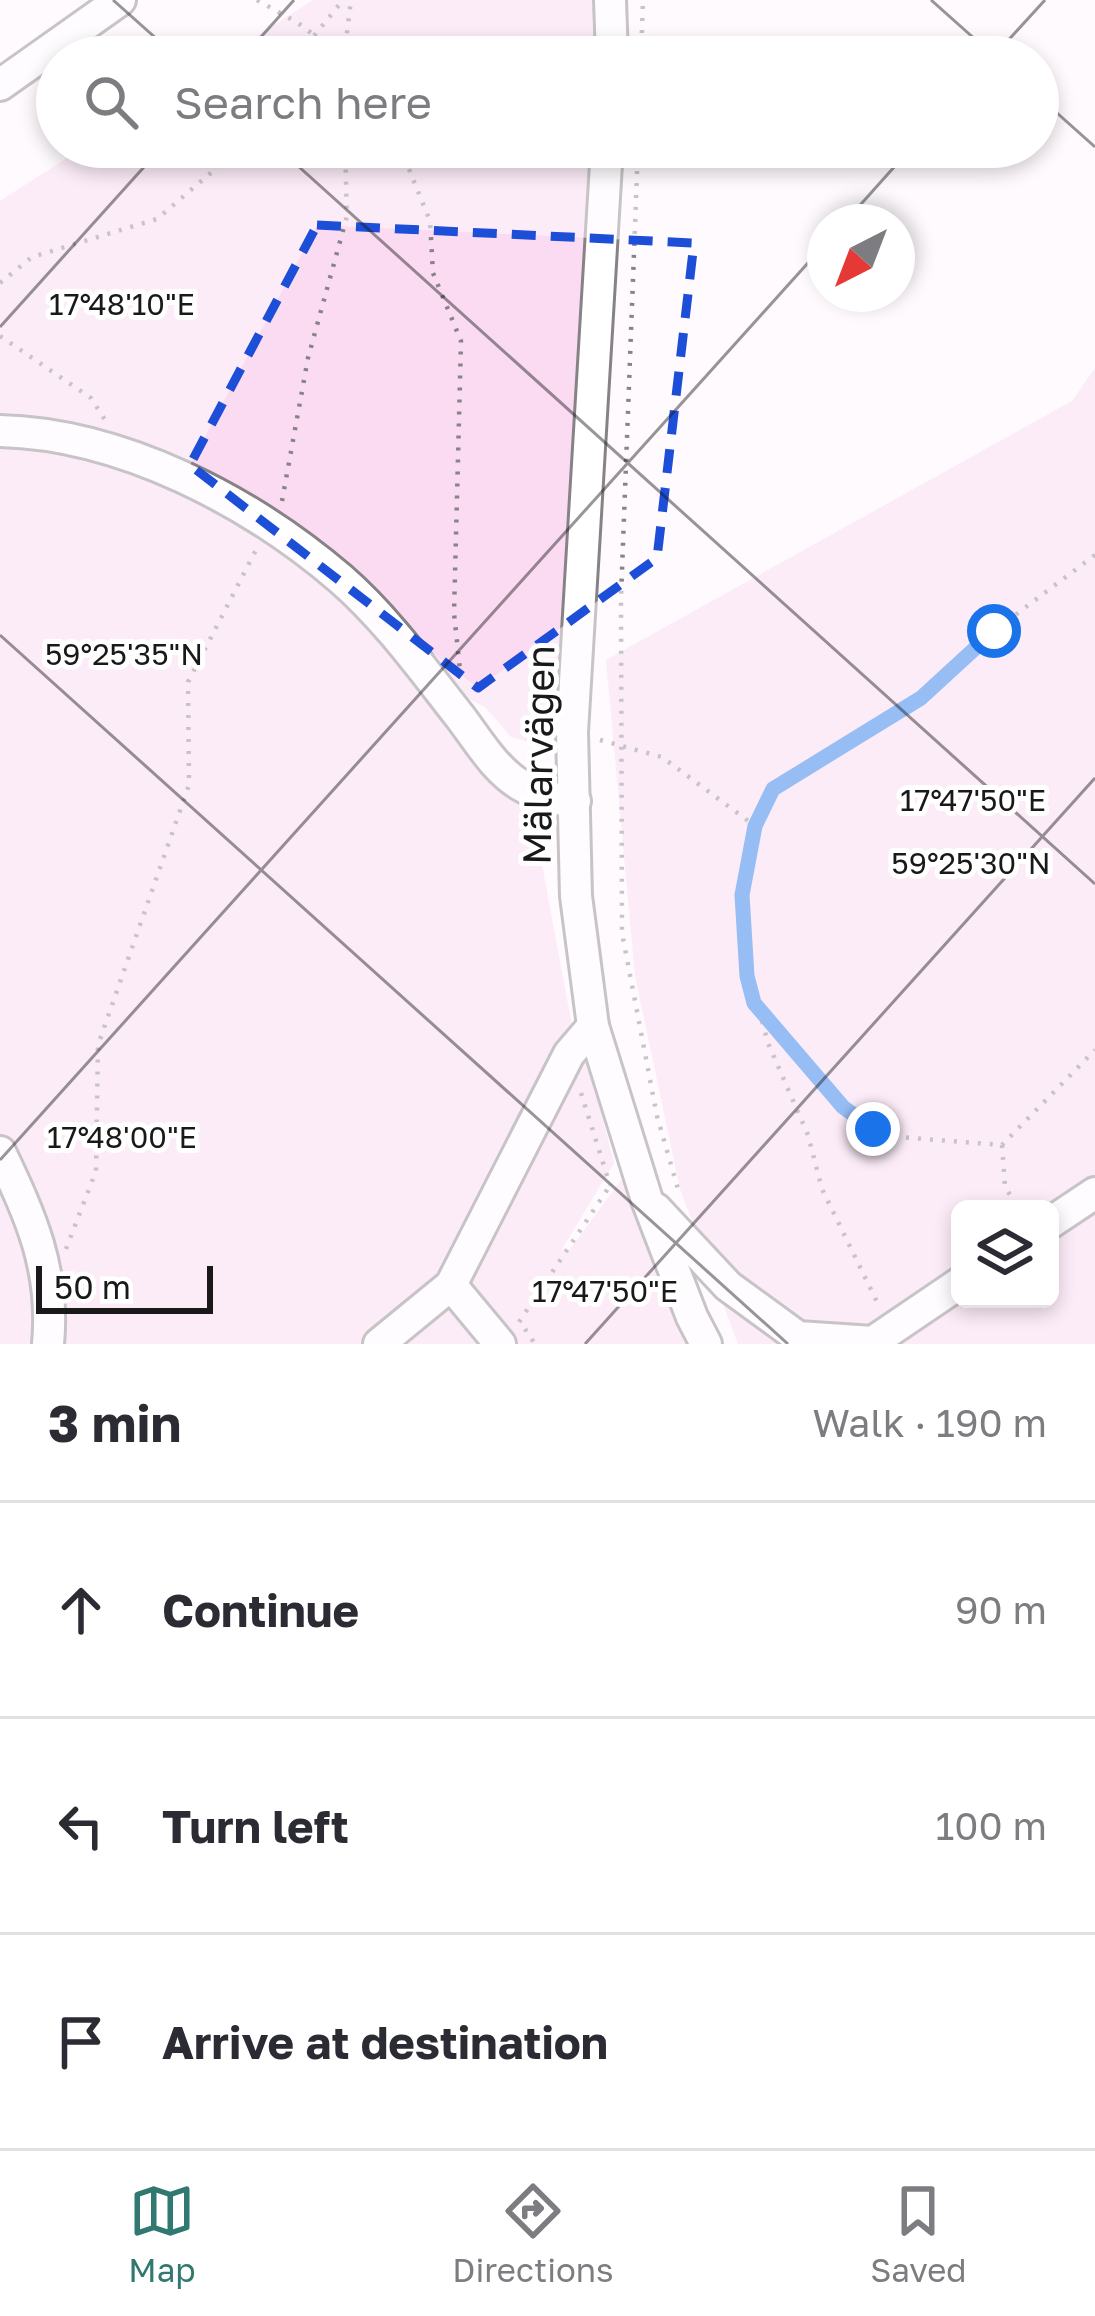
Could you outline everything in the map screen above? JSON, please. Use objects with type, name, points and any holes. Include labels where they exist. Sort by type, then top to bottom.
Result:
[{"type":"street","points":[[69,36],[120,0]]},
{"type":"street","points":[[610,0],[611,36]]},
{"type":"street","points":[[0,85],[36,60]]},
{"type":"street","name":"Mälarvägen","points":[[606,168],[572,732],[576,896],[593,1026],[647,1200],[706,1344]]},
{"type":"street","points":[[0,431],[108,449],[192,480],[270,523],[344,581],[407,650],[495,762],[520,785],[554,800],[575,801]]},
{"type":"street","points":[[380,1344],[451,1285],[569,1054],[593,1026]]},
{"type":"street","points":[[0,1151],[44,1255],[51,1311],[47,1344]]},
{"type":"street","points":[[1059,1217],[1095,1193]]},
{"type":"street","points":[[647,1200],[728,1286],[798,1337],[873,1342],[951,1289]]},
{"type":"street","points":[[451,1285],[510,1333]]},
{"type":"path","points":[[256,0],[314,36],[347,0]]},
{"type":"path","points":[[344,36],[347,0]]},
{"type":"path","points":[[642,36],[644,0]]},
{"type":"path","points":[[0,284],[32,257],[157,219],[216,168]]},
{"type":"path","points":[[65,1252],[96,1171],[98,1045],[189,784],[188,682],[283,499],[308,358],[346,216],[346,168]]},
{"type":"path","points":[[409,168],[430,221],[433,273],[461,341],[454,613],[461,680]]},
{"type":"path","points":[[637,168],[621,597],[622,933],[657,1116],[684,1207]]},
{"type":"path","points":[[0,336],[92,398],[106,423],[108,449]]},
{"type":"path","points":[[888,1332],[868,1279],[822,1189],[808,1135],[768,1043],[747,976],[742,895],[755,826],[773,789],[921,698],[994,631],[1095,555]]},
{"type":"path","points":[[572,732],[662,757],[755,826]]},
{"type":"path","points":[[761,1015],[843,1107],[873,1129],[898,1137],[1002,1144]]},
{"type":"path","points":[[1013,1200],[1005,1187],[1002,1144],[1095,1050]]},
{"type":"path","points":[[510,1333],[632,1156]]},
{"type":"highlighted area","points":[[317,225],[694,243],[657,558],[478,688],[190,465]]},
{"type":"shaded area","points":[[313,0],[595,0],[595,36],[257,36]]},
{"type":"shaded area","points":[[51,168],[590,168],[563,735],[540,745],[511,737],[485,707],[471,700],[469,751],[531,806],[573,1031],[570,1075],[588,1061],[614,1163],[562,1249],[568,1252],[629,1169],[701,1344],[0,1344],[0,201]]},
{"type":"shaded area","points":[[1095,368],[1095,1344],[738,1344],[680,1189],[635,976],[606,660],[1072,401]]},
{"type":"route","points":[[873,1129],[843,1107],[754,1003],[747,976],[742,895],[755,826],[773,789],[921,698],[994,631]]}]
